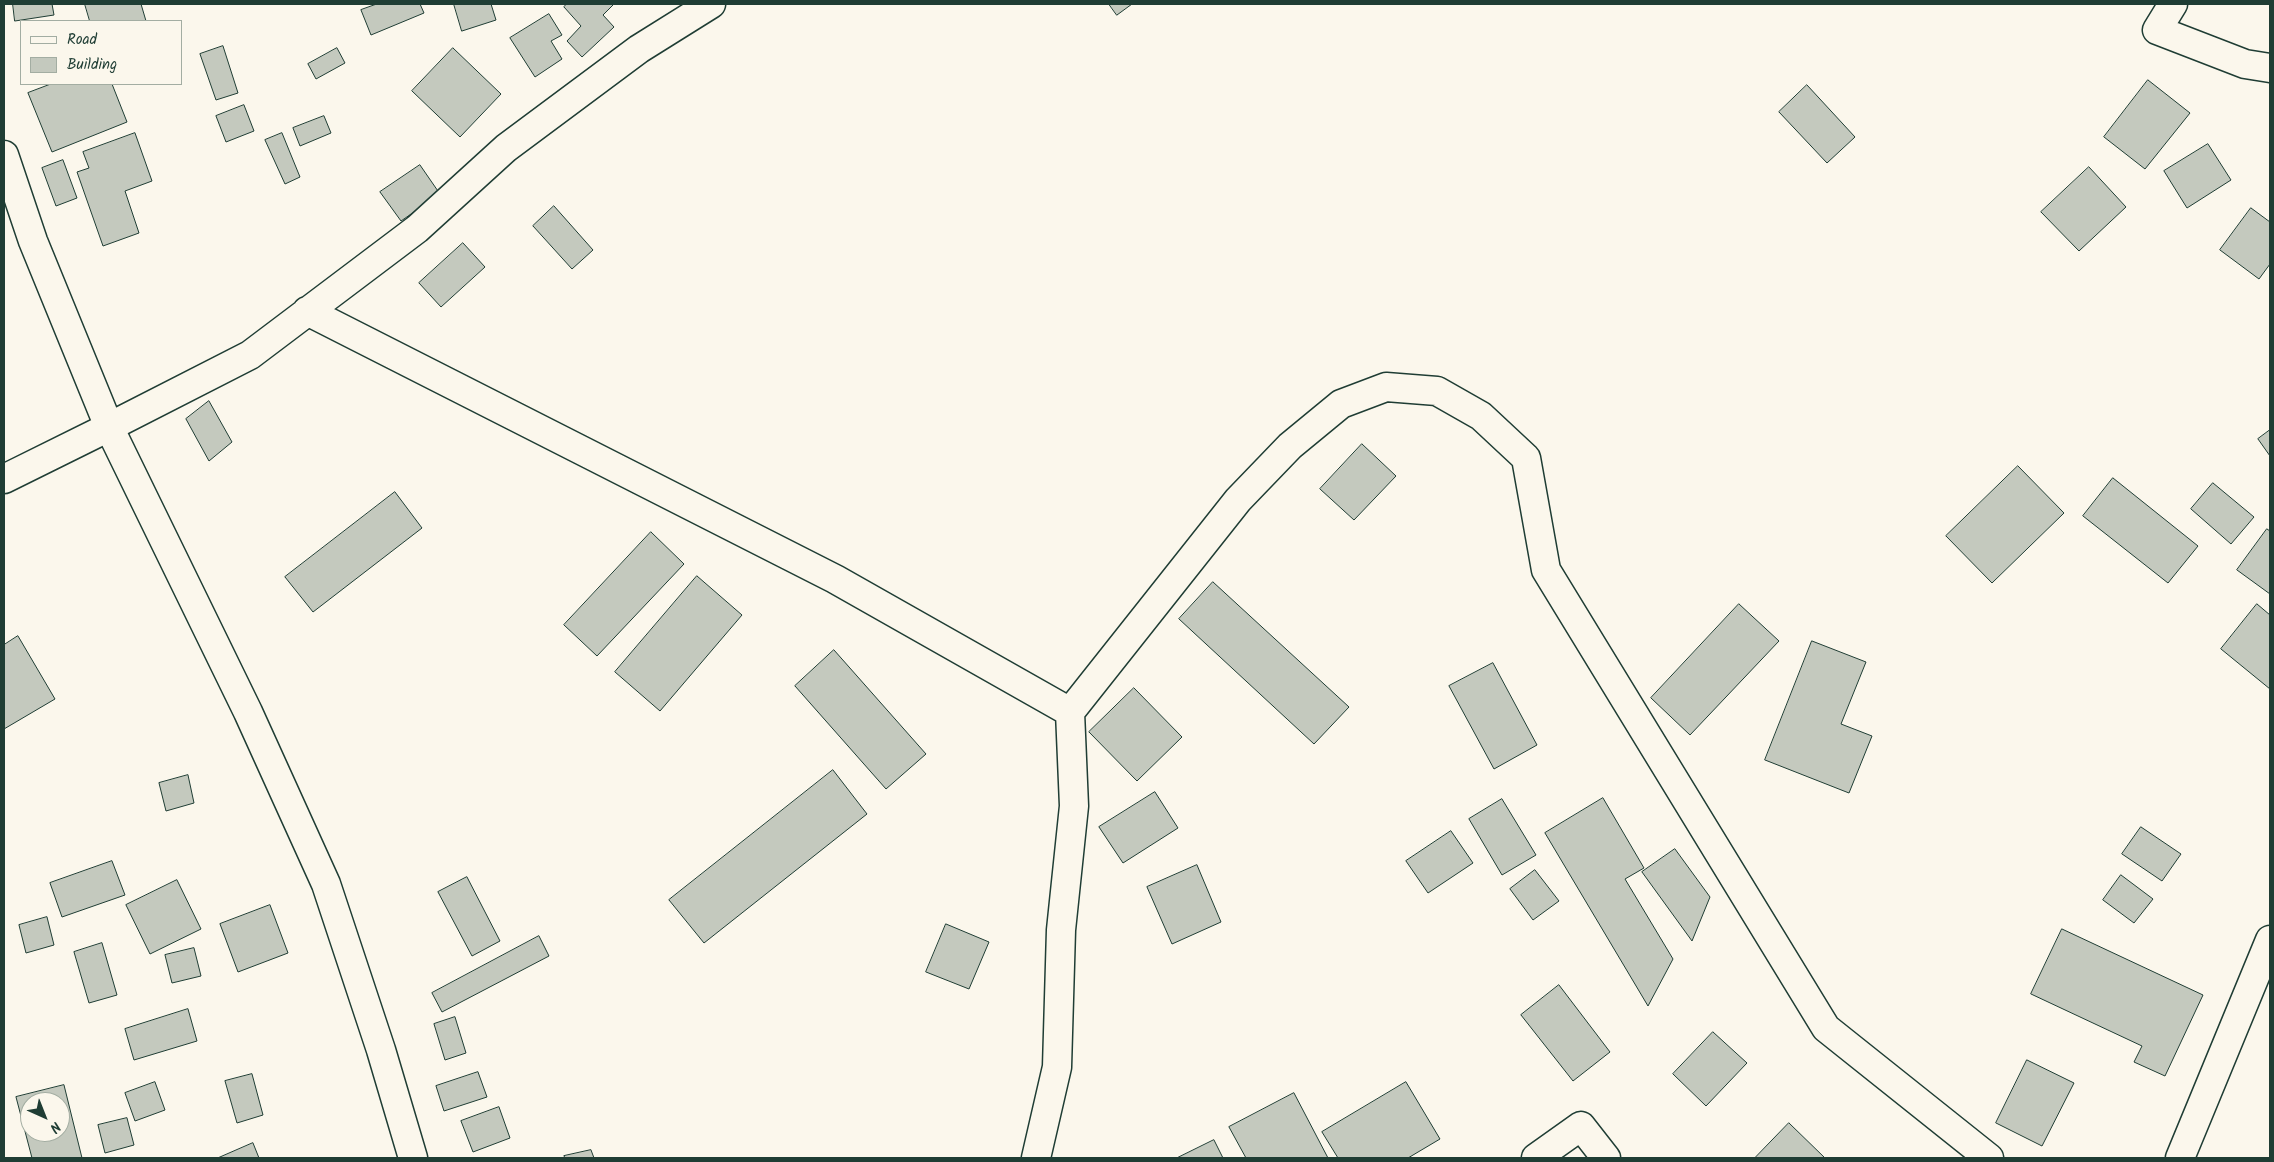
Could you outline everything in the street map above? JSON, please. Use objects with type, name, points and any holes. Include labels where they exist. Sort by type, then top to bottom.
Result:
[{"type":"street","points":[[4,479],[250,355],[417,229],[506,148],[639,49],[711,4]]},
{"type":"street","points":[[2173,4],[2157,30],[2245,64],[2270,68]]},
{"type":"street","points":[[4,155],[33,241],[110,427],[248,712],[326,884],[381,1050],[413,1158]]},
{"type":"street","points":[[307,312],[835,579],[1070,712]]},
{"type":"street","points":[[1036,1158],[1058,1067],[1061,930],[1074,806],[1070,712],[1238,500],[1290,446],[1341,404],[1386,387],[1437,391],[1481,416],[1526,458],[1546,570],[1826,1028],[1989,1158]]},
{"type":"street","points":[[2180,1158],[2270,940]]},
{"type":"street","points":[[1536,1158],[1581,1126],[1606,1158]]},
{"type":"building","points":[[13,4],[52,4],[54,15],[15,21]]},
{"type":"building","points":[[85,4],[141,4],[146,20],[90,20]]},
{"type":"building","points":[[377,4],[420,4],[424,13],[371,35],[361,10]]},
{"type":"building","points":[[454,4],[491,4],[496,20],[462,31]]},
{"type":"building","points":[[567,4],[614,4],[603,15],[614,27],[582,57],[567,41],[581,26],[564,7]]},
{"type":"building","points":[[1109,4],[1132,4],[1117,15]]},
{"type":"building","points":[[549,14],[562,35],[551,41],[562,59],[535,77],[510,38]]},
{"type":"building","points":[[223,46],[238,93],[216,100],[200,54]]},
{"type":"building","points":[[337,48],[345,63],[316,79],[308,64]]},
{"type":"building","points":[[453,48],[501,94],[460,137],[412,91]]},
{"type":"building","points":[[2148,80],[2190,113],[2145,169],[2104,137]]},
{"type":"building","points":[[48,85],[112,85],[127,122],[52,152],[28,93]]},
{"type":"building","points":[[1807,85],[1855,137],[1827,163],[1779,112]]},
{"type":"building","points":[[244,105],[254,131],[226,142],[216,116]]},
{"type":"building","points":[[324,116],[331,133],[300,146],[293,128]]},
{"type":"building","points":[[135,133],[152,181],[125,191],[139,233],[103,246],[77,172],[89,168],[83,152]]},
{"type":"building","points":[[282,133],[300,177],[285,184],[265,140]]},
{"type":"building","points":[[2208,144],[2231,180],[2187,208],[2164,171]]},
{"type":"building","points":[[63,160],[77,198],[56,206],[42,168]]},
{"type":"building","points":[[420,165],[440,194],[401,221],[380,192]]},
{"type":"building","points":[[2089,167],[2126,207],[2079,251],[2041,212]]},
{"type":"building","points":[[554,206],[593,250],[572,269],[533,226]]},
{"type":"building","points":[[2251,208],[2270,222],[2270,264],[2259,279],[2220,250]]},
{"type":"building","points":[[463,243],[485,267],[441,307],[419,283]]},
{"type":"building","points":[[209,401],[232,442],[209,461],[186,419]]},
{"type":"building","points":[[2270,430],[2270,456],[2258,439]]},
{"type":"building","points":[[1362,444],[1396,476],[1354,520],[1320,489]]},
{"type":"building","points":[[2018,466],[2064,513],[1992,583],[1946,536]]},
{"type":"building","points":[[2113,478],[2198,546],[2168,583],[2083,516]]},
{"type":"building","points":[[2213,483],[2254,517],[2231,544],[2191,509]]},
{"type":"building","points":[[395,492],[422,528],[313,612],[285,577]]},
{"type":"building","points":[[2267,529],[2270,531],[2270,594],[2237,570]]},
{"type":"building","points":[[651,532],[684,564],[597,656],[564,625]]},
{"type":"building","points":[[697,576],[742,615],[660,711],[615,672]]},
{"type":"building","points":[[1213,582],[1349,707],[1314,744],[1179,619]]},
{"type":"building","points":[[1739,604],[1779,641],[1690,735],[1651,698]]},
{"type":"building","points":[[2257,604],[2270,615],[2270,689],[2221,649]]},
{"type":"building","points":[[18,636],[55,699],[4,729],[4,645]]},
{"type":"building","points":[[1812,641],[1866,662],[1841,724],[1872,736],[1849,793],[1765,760]]},
{"type":"building","points":[[834,650],[926,754],[886,789],[795,686]]},
{"type":"building","points":[[1493,663],[1537,745],[1494,769],[1449,686]]},
{"type":"building","points":[[1134,688],[1182,737],[1137,781],[1089,732]]},
{"type":"building","points":[[833,770],[867,814],[704,943],[669,900]]},
{"type":"building","points":[[188,775],[194,803],[166,811],[159,783]]},
{"type":"building","points":[[1155,792],[1178,828],[1123,863],[1099,827]]},
{"type":"building","points":[[1603,798],[1644,868],[1625,879],[1673,959],[1648,1006],[1545,833]]},
{"type":"building","points":[[1502,799],[1536,855],[1502,875],[1469,819]]},
{"type":"building","points":[[2141,827],[2181,854],[2162,881],[2122,854]]},
{"type":"building","points":[[1451,831],[1473,863],[1428,893],[1406,861]]},
{"type":"building","points":[[1675,849],[1710,897],[1692,941],[1642,872]]},
{"type":"building","points":[[112,861],[125,895],[62,917],[50,883]]},
{"type":"building","points":[[1197,865],[1221,922],[1172,944],[1147,887]]},
{"type":"building","points":[[1535,870],[1559,901],[1533,920],[1510,889]]},
{"type":"building","points":[[2121,875],[2153,899],[2134,923],[2103,900]]},
{"type":"building","points":[[467,877],[500,941],[472,956],[438,892]]},
{"type":"building","points":[[177,880],[201,929],[150,954],[126,905]]},
{"type":"building","points":[[270,905],[288,953],[238,972],[220,924]]},
{"type":"building","points":[[47,917],[54,945],[26,953],[19,925]]},
{"type":"building","points":[[946,924],[989,942],[969,989],[926,972]]},
{"type":"building","points":[[2062,929],[2203,995],[2165,1076],[2134,1062],[2142,1046],[2031,994]]},
{"type":"building","points":[[539,936],[549,956],[442,1012],[432,993]]},
{"type":"building","points":[[102,943],[117,995],[89,1003],[74,952]]},
{"type":"building","points":[[194,948],[201,976],[172,983],[165,955]]},
{"type":"building","points":[[1559,985],[1610,1052],[1573,1081],[1521,1015]]},
{"type":"building","points":[[188,1009],[197,1041],[134,1060],[125,1029]]},
{"type":"building","points":[[455,1017],[466,1053],[445,1060],[434,1024]]},
{"type":"building","points":[[1713,1032],[1747,1063],[1706,1106],[1673,1074]]},
{"type":"building","points":[[2027,1060],[2074,1083],[2042,1146],[1996,1123]]},
{"type":"building","points":[[478,1072],[487,1097],[444,1111],[436,1086]]},
{"type":"building","points":[[252,1074],[263,1115],[237,1123],[225,1081]]},
{"type":"building","points":[[155,1082],[165,1110],[135,1121],[125,1093]]},
{"type":"building","points":[[1406,1082],[1440,1139],[1408,1158],[1338,1158],[1322,1132]]},
{"type":"building","points":[[64,1085],[66,1092],[36,1092]]},
{"type":"building","points":[[1294,1093],[1328,1158],[1246,1158],[1229,1127]]},
{"type":"building","points":[[20,1096],[20,1112],[16,1097]]},
{"type":"building","points":[[499,1107],[510,1138],[473,1152],[461,1121]]},
{"type":"building","points":[[70,1109],[82,1158],[32,1158],[28,1142],[70,1142]]},
{"type":"building","points":[[127,1118],[134,1145],[105,1153],[98,1125]]},
{"type":"building","points":[[1789,1123],[1825,1158],[1755,1158]]},
{"type":"building","points":[[1214,1140],[1223,1158],[1177,1158]]},
{"type":"building","points":[[253,1143],[259,1158],[218,1158]]},
{"type":"building","points":[[591,1150],[594,1158],[565,1158],[564,1156]]}]
